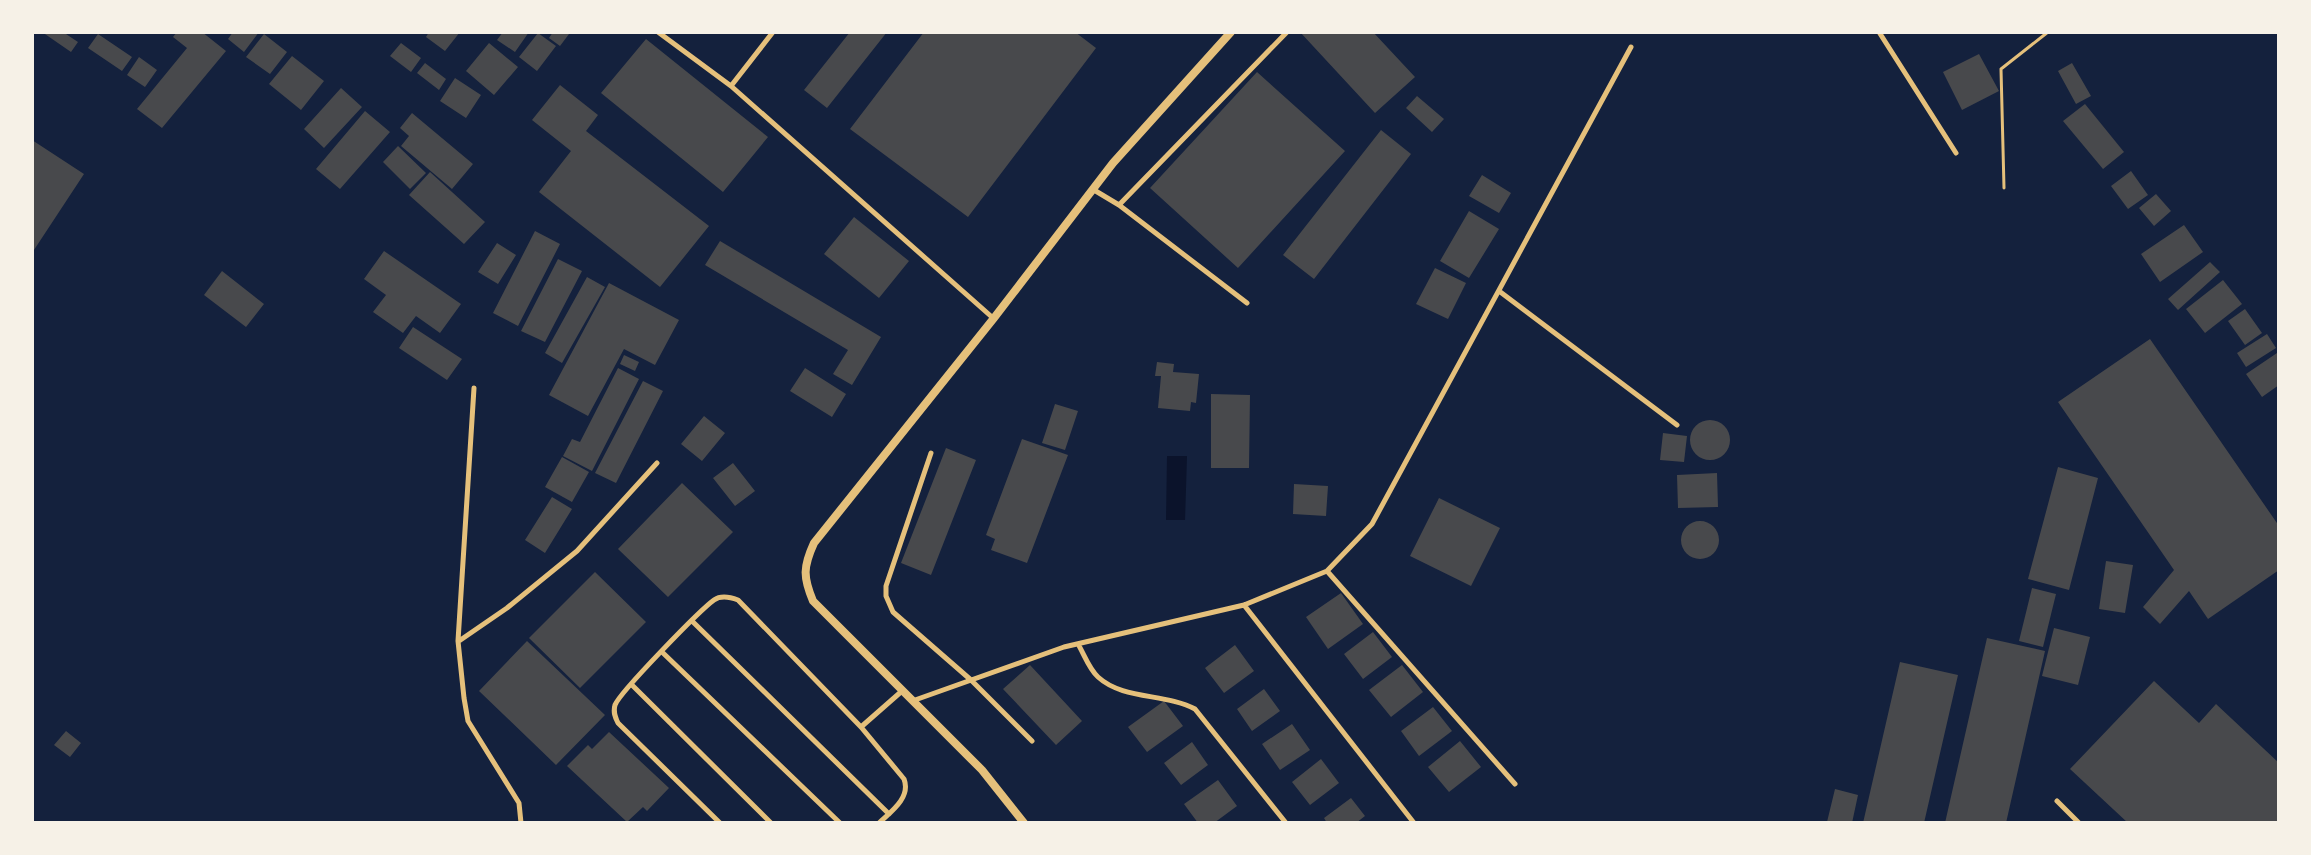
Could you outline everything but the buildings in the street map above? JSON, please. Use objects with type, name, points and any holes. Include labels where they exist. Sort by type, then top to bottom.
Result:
[{"type":"street","points":[[1024,823],[982,770],[813,601],[805,582],[805,561],[814,543],[1113,163],[1231,32]]},
{"type":"lane","points":[[658,32],[731,86],[994,318]]},
{"type":"lane","points":[[731,86],[773,32]]},
{"type":"lane","points":[[1119,205],[1287,32]]},
{"type":"lane","points":[[1879,32],[1956,153]]},
{"type":"lane","points":[[915,700],[1078,644],[1244,605],[1327,571],[1372,524],[1631,47]]},
{"type":"lane","points":[[1093,189],[1119,205],[1247,303]]},
{"type":"lane","points":[[1499,291],[1677,425]]},
{"type":"lane","points":[[474,388],[458,641],[468,721],[519,803],[521,823]]},
{"type":"lane","points":[[931,453],[886,586],[886,596],[893,612],[971,680],[1032,741]]},
{"type":"lane","points":[[458,641],[507,608],[577,551],[657,463]]},
{"type":"lane","points":[[1327,571],[1515,784]]},
{"type":"lane","points":[[720,823],[618,723],[614,711],[616,703],[631,684],[692,621],[714,600],[726,597],[738,600],[861,727],[906,783],[905,796],[879,823]]},
{"type":"lane","points":[[1244,605],[1414,823]]},
{"type":"lane","points":[[692,621],[889,814]]},
{"type":"lane","points":[[1078,644],[1096,676],[1120,689],[1181,702],[1195,709],[1286,823]]},
{"type":"lane","points":[[662,652],[840,823]]},
{"type":"lane","points":[[631,684],[771,823]]},
{"type":"lane","points":[[861,727],[904,690]]},
{"type":"lane","points":[[2057,801],[2079,823]]},
{"type":"path","points":[[2004,188],[2001,69],[2048,32]]},
{"type":"water","points":[[1167,456],[1187,456],[1185,520],[1166,520]]}]
